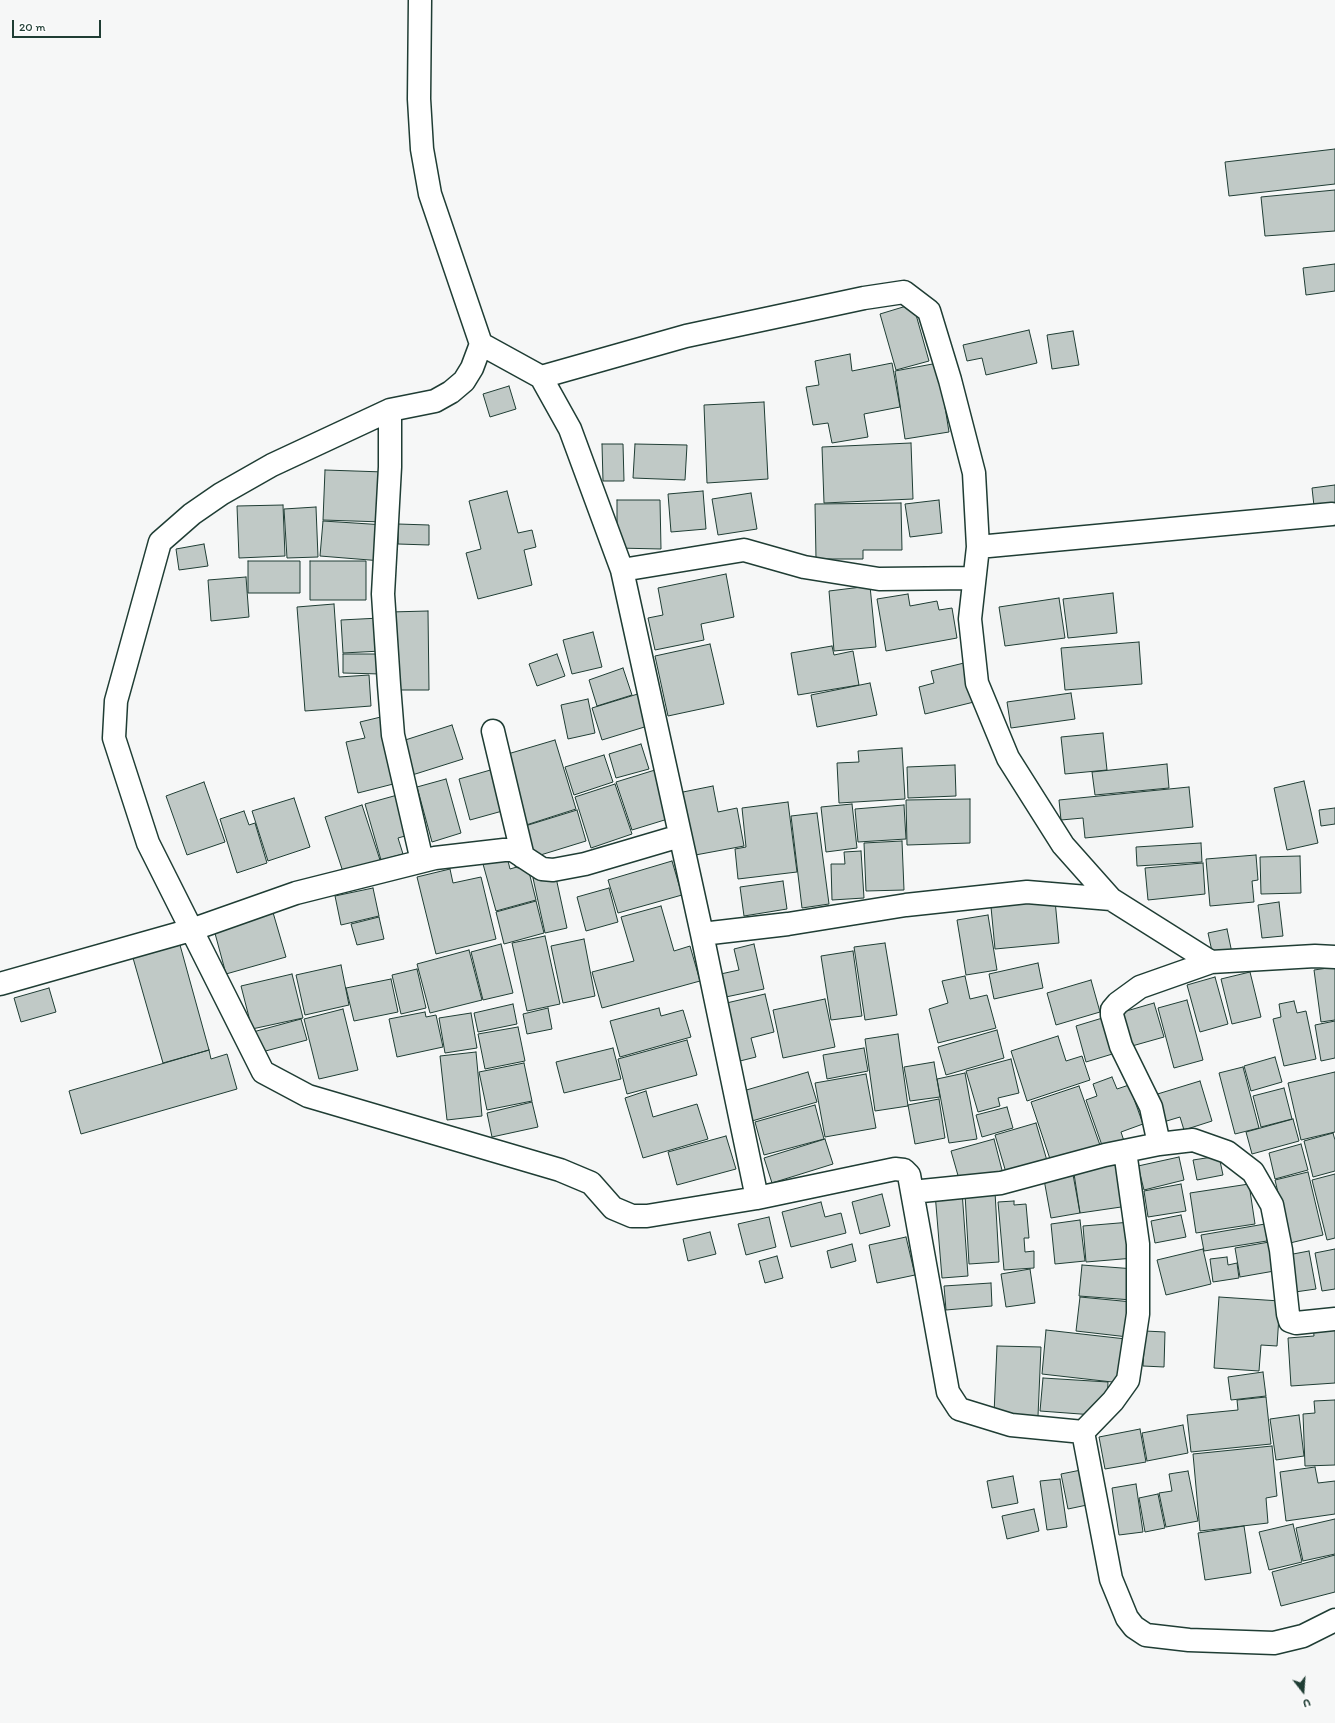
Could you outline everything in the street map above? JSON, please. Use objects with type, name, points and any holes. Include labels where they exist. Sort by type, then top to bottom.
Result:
[{"type":"street","points":[[420,0],[419,99],[422,149],[426,172],[430,194],[481,344],[472,368],[464,381],[451,392],[435,401],[390,410],[265,469],[221,494],[192,514],[160,542],[116,701],[114,738],[148,843],[263,1072],[308,1096],[560,1170],[591,1183],[613,1208],[632,1216],[647,1216],[757,1198],[895,1169],[904,1170],[909,1175],[948,1392],[959,1409],[1011,1425],[1083,1432]]},
{"type":"street","points":[[541,377],[686,336],[864,298],[904,292],[929,311],[950,380],[974,473],[978,547],[970,619],[977,683],[1008,758],[1063,845],[1112,899],[1211,962]]},
{"type":"street","points":[[481,344],[541,377],[570,429],[622,570],[702,934],[757,1198]]},
{"type":"street","points":[[390,410],[390,467],[383,594],[389,685],[393,735],[422,861]]},
{"type":"street","points":[[978,547],[1332,514]]},
{"type":"street","points":[[622,570],[744,550],[804,567],[879,579],[974,578]]},
{"type":"street","points":[[493,731],[523,857]]},
{"type":"street","points":[[0,984],[191,930],[296,893],[435,858],[513,850],[542,869],[553,870],[585,864],[680,836]]},
{"type":"street","points":[[702,934],[788,924],[906,905],[1027,892],[1112,899]]},
{"type":"street","points":[[1159,1144],[1151,1106],[1121,1046],[1112,1015],[1112,1010],[1118,1003],[1140,987],[1211,962],[1315,956],[1335,957]]},
{"type":"street","points":[[912,1192],[1001,1183],[1105,1154],[1159,1144],[1194,1140],[1227,1152],[1253,1172],[1272,1205],[1282,1250],[1288,1314],[1290,1321],[1296,1322],[1335,1319]]},
{"type":"street","points":[[1083,1432],[1113,1402],[1128,1380],[1137,1322],[1138,1244],[1125,1151]]},
{"type":"street","points":[[1083,1432],[1111,1579],[1127,1618],[1134,1626],[1146,1635],[1189,1640],[1274,1643],[1303,1636],[1335,1620]]},
{"type":"building","points":[[1335,149],[1335,184],[1229,196],[1225,162]]},
{"type":"building","points":[[1335,190],[1335,231],[1265,236],[1261,197]]},
{"type":"building","points":[[1335,264],[1335,291],[1306,295],[1303,268]]},
{"type":"building","points":[[913,304],[929,361],[896,370],[880,314]]},
{"type":"building","points":[[1029,330],[1037,363],[986,375],[982,358],[967,361],[963,345]]},
{"type":"building","points":[[1073,331],[1079,365],[1052,369],[1047,335]]},
{"type":"building","points":[[850,354],[852,371],[892,363],[900,407],[864,414],[868,437],[832,443],[828,423],[813,425],[806,387],[819,385],[815,361]]},
{"type":"building","points":[[938,363],[949,432],[905,439],[895,371]]},
{"type":"building","points":[[509,386],[516,409],[490,417],[483,394]]},
{"type":"building","points":[[764,402],[768,479],[707,483],[704,405]]},
{"type":"building","points":[[911,443],[913,499],[824,503],[822,447]]},
{"type":"building","points":[[602,444],[623,444],[624,481],[603,481]]},
{"type":"building","points":[[635,444],[687,445],[685,480],[633,478]]},
{"type":"building","points":[[325,470],[384,472],[383,522],[323,520]]},
{"type":"building","points":[[1335,485],[1335,503],[1314,506],[1312,488]]},
{"type":"building","points":[[507,491],[518,533],[532,530],[536,547],[524,550],[532,585],[478,599],[466,553],[481,549],[469,501]]},
{"type":"building","points":[[703,491],[706,529],[671,532],[668,494]]},
{"type":"building","points":[[751,493],[757,529],[718,535],[712,499]]},
{"type":"building","points":[[617,500],[660,500],[661,549],[617,548]]},
{"type":"building","points":[[939,500],[942,533],[910,537],[905,504]]},
{"type":"building","points":[[901,503],[902,550],[863,550],[863,559],[816,559],[815,504]]},
{"type":"building","points":[[283,505],[285,556],[239,558],[237,506]]},
{"type":"building","points":[[316,507],[318,557],[287,558],[284,509]]},
{"type":"building","points":[[323,521],[385,525],[382,561],[320,556]]},
{"type":"building","points":[[398,524],[429,525],[429,545],[398,544]]},
{"type":"building","points":[[204,544],[208,566],[179,570],[176,549]]},
{"type":"building","points":[[248,561],[300,561],[300,593],[248,593]]},
{"type":"building","points":[[310,561],[366,561],[366,600],[310,600]]},
{"type":"building","points":[[726,574],[734,617],[701,624],[704,640],[655,650],[648,618],[663,615],[658,588]]},
{"type":"building","points":[[246,577],[249,617],[211,621],[208,580]]},
{"type":"building","points":[[870,586],[876,647],[834,651],[829,591]]},
{"type":"building","points":[[1113,593],[1117,633],[1068,638],[1063,599]]},
{"type":"building","points":[[908,594],[910,606],[937,601],[939,610],[952,608],[957,638],[886,651],[877,599]]},
{"type":"building","points":[[1059,598],[1065,638],[1005,646],[999,607]]},
{"type":"building","points":[[334,604],[339,677],[369,675],[371,706],[305,711],[297,607]]},
{"type":"building","points":[[428,611],[429,690],[390,690],[390,612]]},
{"type":"building","points":[[380,618],[381,651],[343,653],[341,620]]},
{"type":"building","points":[[593,632],[602,667],[572,674],[563,640]]},
{"type":"building","points":[[1139,642],[1142,684],[1065,690],[1061,648]]},
{"type":"building","points":[[710,644],[724,704],[668,716],[655,656]]},
{"type":"building","points":[[832,646],[834,655],[853,651],[859,685],[798,695],[791,653]]},
{"type":"building","points":[[343,654],[381,654],[381,674],[343,673]]},
{"type":"building","points":[[557,654],[565,676],[537,686],[529,664]]},
{"type":"building","points":[[964,663],[974,702],[925,714],[919,687],[934,683],[931,671]]},
{"type":"building","points":[[623,668],[632,695],[597,706],[589,680]]},
{"type":"building","points":[[870,683],[877,715],[817,727],[811,695]]},
{"type":"building","points":[[641,693],[651,725],[602,740],[592,708]]},
{"type":"building","points":[[1071,693],[1075,719],[1011,728],[1007,702]]},
{"type":"building","points":[[588,699],[595,733],[568,739],[561,705]]},
{"type":"building","points":[[385,716],[401,782],[358,793],[346,742],[365,738],[360,722]]},
{"type":"building","points":[[452,725],[463,759],[409,776],[399,742]]},
{"type":"building","points":[[1103,733],[1107,770],[1065,774],[1061,737]]},
{"type":"building","points":[[555,740],[576,809],[523,826],[501,756]]},
{"type":"building","points":[[641,744],[649,769],[616,778],[609,754]]},
{"type":"building","points":[[902,748],[905,799],[839,803],[837,763],[859,762],[858,751]]},
{"type":"building","points":[[604,755],[613,782],[574,795],[565,767]]},
{"type":"building","points":[[1167,764],[1169,788],[1095,795],[1092,772]]},
{"type":"building","points":[[955,765],[956,796],[908,798],[907,767]]},
{"type":"building","points":[[494,769],[506,810],[470,820],[459,779]]},
{"type":"building","points":[[655,770],[671,818],[632,830],[616,782]]},
{"type":"building","points":[[446,779],[461,833],[432,842],[417,787]]},
{"type":"building","points":[[1304,781],[1318,843],[1287,850],[1274,788]]},
{"type":"building","points":[[204,782],[225,842],[187,855],[166,796]]},
{"type":"building","points":[[615,784],[632,834],[591,848],[575,797]]},
{"type":"building","points":[[713,786],[718,812],[737,808],[744,846],[690,856],[678,793]]},
{"type":"building","points":[[1189,787],[1193,827],[1085,838],[1083,818],[1061,820],[1059,800]]},
{"type":"building","points":[[401,794],[412,834],[398,838],[403,854],[381,860],[365,804]]},
{"type":"building","points":[[294,798],[310,847],[268,861],[252,811]]},
{"type":"building","points":[[970,799],[970,843],[907,845],[906,800]]},
{"type":"building","points":[[788,802],[797,872],[738,879],[735,849],[746,847],[742,808]]},
{"type":"building","points":[[852,804],[857,848],[826,852],[821,807]]},
{"type":"building","points":[[362,805],[381,863],[344,875],[325,817]]},
{"type":"building","points":[[904,805],[906,839],[858,842],[855,809]]},
{"type":"building","points":[[1335,808],[1335,824],[1321,826],[1319,810]]},
{"type":"building","points":[[577,810],[586,841],[534,857],[525,826]]},
{"type":"building","points":[[244,811],[249,825],[255,823],[267,863],[237,873],[220,819]]},
{"type":"building","points":[[817,813],[829,904],[802,908],[791,816]]},
{"type":"building","points":[[902,841],[904,890],[866,891],[864,843]]},
{"type":"building","points":[[1201,843],[1202,862],[1137,866],[1136,847]]},
{"type":"building","points":[[861,851],[864,898],[832,900],[831,864],[845,864],[844,852]]},
{"type":"building","points":[[1256,855],[1258,880],[1252,881],[1254,902],[1210,906],[1206,859]]},
{"type":"building","points":[[1300,856],[1301,893],[1261,894],[1260,857]]},
{"type":"building","points":[[507,857],[510,869],[527,864],[536,900],[496,911],[483,864]]},
{"type":"building","points":[[672,861],[682,895],[618,913],[608,880]]},
{"type":"building","points":[[1203,863],[1205,894],[1148,900],[1145,868]]},
{"type":"building","points":[[450,869],[453,883],[481,877],[496,939],[436,954],[417,877]]},
{"type":"building","points":[[555,873],[567,928],[545,933],[533,878]]},
{"type":"building","points":[[783,881],[787,909],[744,916],[740,887]]},
{"type":"building","points":[[373,888],[379,916],[341,925],[335,896]]},
{"type":"building","points":[[609,888],[618,922],[586,931],[577,897]]},
{"type":"building","points":[[1055,900],[1059,943],[995,949],[991,907]]},
{"type":"building","points":[[536,901],[544,933],[504,944],[496,912]]},
{"type":"building","points":[[1279,902],[1283,936],[1262,938],[1258,905]]},
{"type":"building","points":[[661,906],[674,951],[690,946],[700,981],[602,1008],[592,972],[634,961],[621,917]]},
{"type":"building","points":[[272,909],[286,957],[226,974],[213,926]]},
{"type":"building","points":[[988,915],[997,970],[966,975],[957,920]]},
{"type":"building","points":[[379,917],[384,939],[357,945],[351,924]]},
{"type":"building","points":[[1227,929],[1232,953],[1213,956],[1208,933]]},
{"type":"building","points":[[545,936],[560,1004],[527,1011],[512,943]]},
{"type":"building","points":[[584,939],[595,996],[563,1003],[551,946]]},
{"type":"building","points":[[885,943],[897,1015],[865,1020],[854,947]]},
{"type":"building","points":[[501,944],[513,993],[483,1000],[471,952]]},
{"type":"building","points":[[754,944],[764,989],[721,998],[716,975],[739,970],[734,949]]},
{"type":"building","points":[[180,945],[209,1050],[163,1063],[133,958]]},
{"type":"building","points":[[469,950],[482,1000],[430,1013],[417,964]]},
{"type":"building","points":[[853,951],[862,1016],[831,1020],[821,956]]},
{"type":"building","points":[[1038,963],[1043,988],[994,999],[989,974]]},
{"type":"building","points":[[341,965],[349,1005],[305,1015],[296,975]]},
{"type":"building","points":[[1335,967],[1335,1020],[1321,1022],[1314,970]]},
{"type":"building","points":[[417,969],[426,1008],[401,1014],[392,975]]},
{"type":"building","points":[[1250,972],[1261,1017],[1232,1024],[1221,979]]},
{"type":"building","points":[[292,974],[303,1018],[252,1029],[241,986]]},
{"type":"building","points":[[965,976],[970,999],[987,995],[996,1028],[938,1043],[929,1009],[948,1003],[942,981]]},
{"type":"building","points":[[1215,977],[1228,1024],[1200,1032],[1187,985]]},
{"type":"building","points":[[391,979],[398,1012],[354,1021],[346,988]]},
{"type":"building","points":[[1091,980],[1100,1012],[1056,1025],[1047,993]]},
{"type":"building","points":[[49,988],[56,1012],[21,1022],[14,998]]},
{"type":"building","points":[[765,994],[774,1032],[751,1038],[756,1057],[732,1063],[718,1005]]},
{"type":"building","points":[[825,999],[835,1047],[783,1058],[773,1010]]},
{"type":"building","points":[[1187,1000],[1203,1060],[1174,1068],[1158,1008]]},
{"type":"building","points":[[1294,1001],[1297,1013],[1306,1011],[1316,1059],[1284,1066],[1273,1019],[1281,1017],[1279,1004]]},
{"type":"building","points":[[1154,1003],[1164,1037],[1132,1046],[1123,1012]]},
{"type":"building","points":[[513,1004],[517,1024],[478,1032],[474,1013]]},
{"type":"building","points":[[548,1008],[552,1029],[527,1034],[523,1014]]},
{"type":"building","points":[[659,1008],[661,1016],[683,1010],[691,1037],[620,1057],[610,1021]]},
{"type":"building","points":[[343,1009],[358,1070],[319,1079],[304,1019]]},
{"type":"building","points":[[425,1012],[426,1017],[436,1015],[443,1047],[397,1057],[389,1019]]},
{"type":"building","points":[[471,1013],[477,1048],[445,1053],[439,1018]]},
{"type":"building","points":[[1109,1016],[1119,1052],[1086,1062],[1076,1026]]},
{"type":"building","points":[[301,1019],[307,1040],[258,1053],[253,1032]]},
{"type":"building","points":[[1335,1021],[1335,1058],[1321,1061],[1315,1025]]},
{"type":"building","points":[[518,1027],[525,1061],[485,1069],[478,1034]]},
{"type":"building","points":[[997,1030],[1004,1058],[946,1075],[938,1047]]},
{"type":"building","points":[[898,1034],[908,1106],[875,1111],[865,1039]]},
{"type":"building","points":[[1058,1036],[1066,1061],[1082,1056],[1090,1080],[1027,1101],[1011,1051]]},
{"type":"building","points":[[687,1040],[697,1075],[627,1094],[618,1059]]},
{"type":"building","points":[[613,1048],[621,1079],[564,1093],[556,1062]]},
{"type":"building","points":[[864,1048],[868,1071],[827,1079],[823,1055]]},
{"type":"building","points":[[209,1050],[211,1059],[227,1054],[237,1089],[81,1134],[69,1091]]},
{"type":"building","points":[[476,1052],[482,1116],[447,1120],[440,1056]]},
{"type":"building","points":[[1275,1057],[1282,1082],[1251,1091],[1244,1066]]},
{"type":"building","points":[[1011,1059],[1019,1093],[998,1098],[1000,1106],[978,1112],[966,1071]]},
{"type":"building","points":[[934,1062],[940,1097],[910,1101],[904,1067]]},
{"type":"building","points":[[524,1063],[532,1101],[487,1110],[479,1072]]},
{"type":"building","points":[[1243,1067],[1259,1128],[1235,1134],[1219,1073]]},
{"type":"building","points":[[808,1072],[817,1102],[752,1121],[743,1091]]},
{"type":"building","points":[[1335,1072],[1335,1132],[1301,1140],[1288,1083]]},
{"type":"building","points":[[965,1073],[977,1139],[949,1143],[937,1079]]},
{"type":"building","points":[[866,1074],[876,1128],[825,1137],[815,1083]]},
{"type":"building","points":[[1112,1077],[1117,1089],[1129,1085],[1143,1124],[1121,1132],[1125,1144],[1104,1151],[1086,1100],[1097,1096],[1093,1084]]},
{"type":"building","points":[[1200,1081],[1212,1121],[1184,1130],[1180,1117],[1160,1123],[1151,1096]]},
{"type":"building","points":[[1079,1086],[1101,1148],[1052,1165],[1031,1102]]},
{"type":"building","points":[[1284,1088],[1292,1119],[1261,1127],[1253,1096]]},
{"type":"building","points":[[646,1091],[653,1117],[697,1104],[708,1139],[643,1158],[625,1098]]},
{"type":"building","points":[[939,1099],[945,1138],[915,1144],[908,1105]]},
{"type":"building","points":[[532,1102],[538,1127],[492,1137],[487,1113]]},
{"type":"building","points":[[815,1105],[824,1139],[764,1155],[755,1122]]},
{"type":"building","points":[[1007,1107],[1013,1128],[982,1137],[976,1115]]},
{"type":"building","points":[[1293,1119],[1299,1141],[1252,1154],[1246,1132]]},
{"type":"building","points":[[1036,1123],[1048,1164],[1007,1176],[995,1135]]},
{"type":"building","points":[[1333,1133],[1335,1140],[1335,1171],[1313,1177],[1304,1141]]},
{"type":"building","points":[[726,1136],[736,1169],[677,1185],[668,1152]]},
{"type":"building","points":[[825,1139],[833,1164],[772,1183],[764,1158]]},
{"type":"building","points":[[994,1139],[1003,1174],[961,1186],[951,1151]]},
{"type":"building","points":[[1301,1144],[1308,1170],[1275,1179],[1269,1153]]},
{"type":"building","points":[[1219,1156],[1223,1175],[1197,1180],[1193,1160]]},
{"type":"building","points":[[1179,1157],[1184,1180],[1144,1190],[1138,1166]]},
{"type":"building","points":[[1121,1159],[1128,1206],[1080,1213],[1073,1167]]},
{"type":"building","points":[[1072,1169],[1080,1213],[1051,1218],[1043,1174]]},
{"type":"building","points":[[1308,1172],[1323,1235],[1290,1243],[1275,1180]]},
{"type":"building","points":[[1335,1174],[1335,1238],[1327,1240],[1312,1180]]},
{"type":"building","points":[[1181,1184],[1186,1211],[1148,1217],[1144,1191]]},
{"type":"building","points":[[1249,1184],[1255,1224],[1196,1233],[1190,1193]]},
{"type":"building","points":[[962,1191],[968,1276],[942,1278],[935,1193]]},
{"type":"building","points":[[995,1192],[999,1262],[969,1264],[965,1194]]},
{"type":"building","points":[[882,1194],[890,1226],[860,1234],[852,1202]]},
{"type":"building","points":[[1014,1201],[1014,1205],[1026,1204],[1029,1238],[1024,1238],[1025,1252],[1034,1251],[1034,1268],[1004,1270],[998,1202]]},
{"type":"building","points":[[821,1202],[825,1217],[841,1213],[846,1233],[791,1247],[782,1212]]},
{"type":"building","points":[[1181,1215],[1186,1237],[1155,1243],[1151,1221]]},
{"type":"building","points":[[769,1217],[776,1247],[746,1255],[738,1224]]},
{"type":"building","points":[[1080,1220],[1085,1261],[1055,1264],[1051,1224]]},
{"type":"building","points":[[1131,1222],[1134,1258],[1086,1262],[1083,1226]]},
{"type":"building","points":[[1265,1224],[1267,1241],[1204,1251],[1201,1235]]},
{"type":"building","points":[[710,1232],[716,1254],[688,1261],[683,1239]]},
{"type":"building","points":[[906,1237],[915,1275],[877,1283],[869,1245]]},
{"type":"building","points":[[1275,1241],[1280,1270],[1240,1277],[1235,1248]]},
{"type":"building","points":[[852,1244],[856,1261],[831,1268],[827,1251]]},
{"type":"building","points":[[1203,1249],[1211,1284],[1166,1295],[1157,1260]]},
{"type":"building","points":[[1335,1249],[1335,1289],[1322,1291],[1315,1253]]},
{"type":"building","points":[[1309,1251],[1316,1289],[1295,1292],[1288,1255]]},
{"type":"building","points":[[777,1256],[783,1278],[765,1283],[759,1261]]},
{"type":"building","points":[[1227,1257],[1228,1265],[1237,1263],[1239,1278],[1213,1282],[1210,1259]]},
{"type":"building","points":[[1082,1265],[1135,1269],[1132,1300],[1079,1296]]},
{"type":"building","points":[[1030,1269],[1035,1303],[1006,1307],[1001,1274]]},
{"type":"building","points":[[991,1283],[992,1306],[946,1310],[944,1286]]},
{"type":"building","points":[[1080,1297],[1132,1302],[1128,1337],[1076,1331]]},
{"type":"building","points":[[1219,1297],[1280,1301],[1277,1346],[1261,1345],[1259,1371],[1214,1368]]},
{"type":"building","points":[[1313,1324],[1335,1329],[1335,1383],[1291,1386],[1288,1338],[1314,1336]]},
{"type":"building","points":[[1046,1330],[1126,1339],[1121,1383],[1042,1374]]},
{"type":"building","points":[[1145,1331],[1165,1332],[1164,1367],[1143,1366]]},
{"type":"building","points":[[997,1346],[1041,1347],[1038,1416],[994,1414]]},
{"type":"building","points":[[1263,1372],[1266,1396],[1231,1400],[1228,1377]]},
{"type":"building","points":[[1043,1378],[1108,1382],[1107,1405],[1095,1404],[1094,1415],[1040,1411]]},
{"type":"building","points":[[1266,1397],[1271,1444],[1191,1452],[1187,1415],[1238,1410],[1237,1400]]},
{"type":"building","points":[[1335,1400],[1335,1465],[1305,1466],[1303,1414],[1315,1413],[1314,1401]]},
{"type":"building","points":[[1299,1415],[1304,1456],[1276,1460],[1270,1419]]},
{"type":"building","points":[[1183,1425],[1188,1453],[1147,1461],[1142,1433]]},
{"type":"building","points":[[1140,1429],[1146,1462],[1105,1469],[1099,1437]]},
{"type":"building","points":[[1272,1446],[1277,1496],[1266,1498],[1268,1523],[1200,1531],[1193,1454]]},
{"type":"building","points":[[1315,1467],[1318,1483],[1335,1481],[1335,1514],[1286,1521],[1280,1472]]},
{"type":"building","points":[[1081,1470],[1087,1505],[1068,1509],[1061,1474]]},
{"type":"building","points":[[1188,1471],[1198,1521],[1166,1527],[1159,1493],[1172,1491],[1169,1474]]},
{"type":"building","points":[[1013,1476],[1018,1503],[992,1508],[987,1481]]},
{"type":"building","points":[[1060,1479],[1067,1527],[1047,1530],[1040,1481]]},
{"type":"building","points":[[1136,1484],[1143,1532],[1119,1535],[1112,1488]]},
{"type":"building","points":[[1158,1494],[1165,1528],[1145,1532],[1139,1498]]},
{"type":"building","points":[[1034,1509],[1039,1531],[1007,1539],[1002,1516]]},
{"type":"building","points":[[1335,1519],[1335,1554],[1303,1561],[1296,1528]]},
{"type":"building","points":[[1293,1524],[1302,1562],[1269,1570],[1259,1532]]},
{"type":"building","points":[[1244,1526],[1251,1573],[1205,1580],[1198,1533]]},
{"type":"building","points":[[1335,1555],[1335,1592],[1281,1606],[1272,1572]]}]
